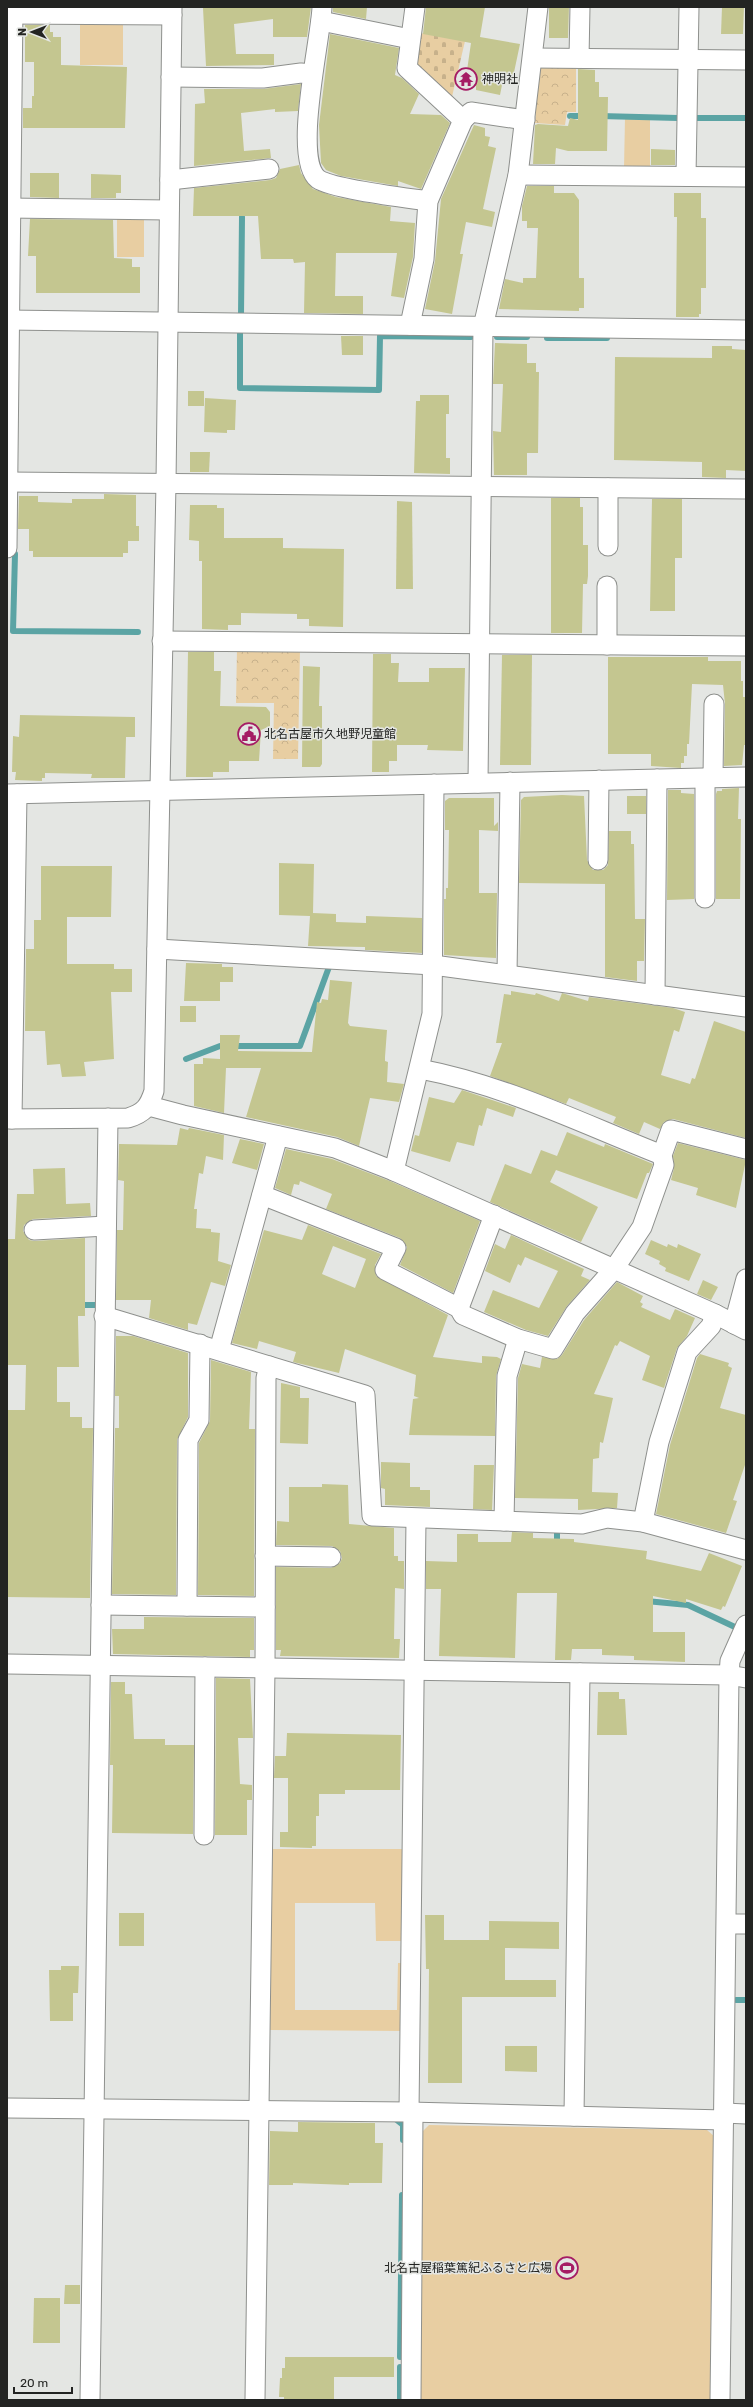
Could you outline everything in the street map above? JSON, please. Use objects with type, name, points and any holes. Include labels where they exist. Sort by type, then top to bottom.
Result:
[{"type":"street","points":[[415,7],[407,68],[463,120]]},
{"type":"street","points":[[478,783],[483,327],[518,175],[538,7]]},
{"type":"street","points":[[579,58],[580,7]]},
{"type":"street","points":[[686,176],[688,7]]},
{"type":"street","points":[[7,548],[11,12],[172,11],[161,790],[154,1091],[149,1106],[140,1114],[128,1118],[10,1119],[12,794],[161,790],[746,777]]},
{"type":"street","points":[[410,40],[322,14],[311,74],[308,118],[308,161],[313,173],[320,180],[356,189],[428,201]]},
{"type":"street","points":[[533,58],[746,60]]},
{"type":"street","points":[[171,77],[263,78],[301,73],[311,74]]},
{"type":"street","points":[[410,326],[424,259],[428,201],[463,120],[471,112],[525,120]]},
{"type":"street","points":[[170,180],[269,169]]},
{"type":"street","points":[[518,175],[746,177]]},
{"type":"street","points":[[9,208],[169,210]]},
{"type":"street","points":[[8,320],[746,330]]},
{"type":"street","points":[[7,482],[746,489]]},
{"type":"street","points":[[608,488],[608,546]]},
{"type":"street","points":[[607,645],[608,586]]},
{"type":"street","points":[[162,641],[746,646]]},
{"type":"street","points":[[705,898],[709,778],[714,704]]},
{"type":"street","points":[[655,994],[657,779]]},
{"type":"street","points":[[598,860],[599,780]]},
{"type":"street","points":[[507,974],[510,782]]},
{"type":"street","points":[[394,1171],[420,1069],[432,1014],[434,784]]},
{"type":"street","points":[[157,949],[433,966],[507,974],[746,1007]]},
{"type":"street","points":[[420,1069],[461,1076],[524,1099],[662,1155]]},
{"type":"street","points":[[149,1106],[183,1116],[336,1148],[394,1171],[494,1215],[715,1314],[740,1327],[746,1279]]},
{"type":"street","points":[[90,2400],[104,1316],[108,1118]]},
{"type":"street","points":[[262,1195],[396,1248],[385,1270],[459,1308],[463,1315],[518,1339],[553,1350],[575,1313],[614,1269],[642,1227],[664,1165],[662,1155],[671,1130],[746,1149]]},
{"type":"street","points":[[219,1350],[278,1136]]},
{"type":"street","points":[[459,1308],[494,1215]]},
{"type":"street","points":[[34,1230],[106,1226]]},
{"type":"street","points":[[643,1522],[659,1442],[687,1352],[711,1326],[715,1314]]},
{"type":"street","points":[[104,1316],[365,1395],[372,1516],[582,1524],[607,1518],[643,1522],[746,1550]]},
{"type":"street","points":[[504,1521],[507,1376],[518,1339]]},
{"type":"street","points":[[187,1606],[188,1440],[199,1420],[200,1344]]},
{"type":"street","points":[[255,2400],[265,1668],[266,1378],[269,1366]]},
{"type":"street","points":[[411,2400],[411,2112],[416,1518]]},
{"type":"street","points":[[265,1556],[331,1557]]},
{"type":"street","points":[[101,1605],[265,1607]]},
{"type":"street","points":[[720,2400],[727,1924],[738,1677],[730,1661],[746,1625]]},
{"type":"street","points":[[7,1664],[414,1670],[738,1677]]},
{"type":"street","points":[[204,1835],[205,1667]]},
{"type":"street","points":[[574,2116],[580,1673]]},
{"type":"street","points":[[727,1924],[746,1924]]},
{"type":"street","points":[[7,2108],[411,2112],[574,2116],[724,2117],[746,2114]]},
{"type":"green space","points":[[80,22],[123,22],[123,65],[80,65]]},
{"type":"green space","points":[[415,32],[465,41],[451,101],[412,65]]},
{"type":"green space","points":[[542,65],[576,65],[576,112],[567,112],[565,125],[535,123],[539,69]]},
{"type":"green space","points":[[625,118],[650,119],[650,168],[624,168]]},
{"type":"green space","points":[[117,213],[144,213],[144,257],[117,257]]},
{"type":"green space","points":[[237,648],[300,649],[298,759],[273,759],[274,703],[236,703]]},
{"type":"green space","points":[[270,1849],[406,1849],[406,1941],[376,1941],[375,1903],[295,1903],[295,2010],[397,2010],[398,1963],[406,1963],[405,2031],[270,2030]]},
{"type":"green space","name":"北名古屋稲葉篤紀ふるさと広場","points":[[429,2125],[707,2130],[715,2137],[712,2400],[419,2400],[421,2133]]},
{"type":"building","points":[[311,7],[307,37],[273,37],[273,19],[234,24],[236,54],[274,54],[274,65],[206,66],[203,8]]},
{"type":"building","points":[[333,7],[367,7],[366,19],[333,12]]},
{"type":"building","points":[[426,7],[485,7],[480,37],[520,44],[513,77],[504,75],[500,95],[476,90],[476,86],[465,84],[471,43],[423,34]]},
{"type":"building","points":[[549,7],[569,7],[568,38],[549,38]]},
{"type":"building","points":[[722,7],[744,7],[743,34],[721,34]]},
{"type":"building","points":[[25,25],[50,25],[50,32],[53,32],[53,37],[61,37],[61,65],[127,67],[125,128],[23,128],[23,108],[32,108],[32,96],[34,96],[34,62],[25,62]]},
{"type":"building","points":[[330,34],[399,48],[395,75],[402,78],[419,94],[410,114],[441,115],[450,123],[421,189],[398,181],[398,186],[341,176],[326,170],[321,163],[319,125]]},
{"type":"building","points":[[578,69],[595,70],[595,82],[599,82],[599,97],[608,97],[607,151],[568,151],[556,148],[555,164],[533,164],[535,125],[568,126],[570,118],[578,120]]},
{"type":"building","points":[[301,84],[298,111],[275,112],[275,109],[241,113],[244,151],[270,149],[271,158],[194,166],[195,104],[205,103],[204,89],[263,89]]},
{"type":"building","points":[[474,125],[485,128],[485,136],[490,137],[488,146],[496,148],[483,209],[495,212],[492,227],[466,222],[460,254],[463,254],[452,314],[425,309],[435,261],[441,199]]},
{"type":"building","points":[[651,149],[675,150],[675,165],[651,165]]},
{"type":"building","points":[[299,165],[301,173],[313,189],[336,197],[391,207],[390,221],[415,223],[413,257],[404,298],[391,296],[397,253],[336,253],[335,296],[363,296],[363,314],[304,313],[305,262],[294,263],[293,259],[261,259],[258,216],[193,216],[194,188],[270,180],[276,178],[280,169]]},
{"type":"building","points":[[30,173],[59,173],[59,198],[30,197]]},
{"type":"building","points":[[91,174],[121,175],[121,193],[116,193],[116,198],[91,198]]},
{"type":"building","points":[[527,186],[554,186],[554,193],[574,193],[579,200],[579,278],[584,278],[584,308],[579,308],[579,311],[499,309],[505,279],[523,283],[523,278],[536,278],[538,228],[527,228],[527,221],[522,221],[522,206]]},
{"type":"building","points":[[674,193],[701,193],[701,218],[706,218],[706,288],[701,288],[701,314],[699,314],[699,317],[676,317],[677,217],[674,217]]},
{"type":"building","points":[[30,219],[113,220],[114,258],[132,259],[132,267],[140,267],[140,293],[36,293],[36,256],[28,256]]},
{"type":"building","points":[[341,336],[363,336],[363,355],[342,355]]},
{"type":"building","points":[[495,343],[527,344],[527,363],[536,363],[536,372],[539,372],[538,453],[527,453],[527,475],[494,475],[493,431],[501,432],[503,384],[493,384]]},
{"type":"building","points":[[712,346],[732,346],[732,349],[746,350],[746,471],[726,470],[726,478],[702,477],[702,462],[614,460],[615,357],[712,358]]},
{"type":"building","points":[[188,391],[204,391],[204,406],[188,406]]},
{"type":"building","points":[[420,395],[449,395],[449,414],[446,414],[446,458],[450,458],[450,474],[414,473],[416,401],[420,401]]},
{"type":"building","points":[[205,398],[236,400],[235,430],[227,430],[227,433],[204,432]]},
{"type":"building","points":[[190,452],[210,452],[209,472],[190,472]]},
{"type":"building","points":[[104,494],[136,495],[136,526],[139,526],[139,541],[128,541],[128,553],[123,553],[123,557],[33,557],[33,551],[29,551],[29,529],[18,529],[19,496],[38,496],[38,502],[72,503],[72,499],[104,499]]},
{"type":"building","points":[[551,498],[580,498],[580,507],[583,507],[583,545],[588,545],[588,576],[587,584],[583,584],[582,633],[551,633]]},
{"type":"building","points":[[652,499],[682,499],[682,558],[675,558],[675,611],[650,611]]},
{"type":"building","points":[[397,501],[412,502],[413,589],[396,589]]},
{"type":"building","points":[[190,505],[217,505],[217,508],[224,508],[224,538],[283,538],[283,548],[344,549],[343,627],[309,626],[309,619],[297,619],[297,614],[241,613],[241,625],[228,625],[228,630],[202,629],[202,561],[199,561],[199,541],[189,540]]},
{"type":"building","points":[[188,652],[214,652],[214,671],[221,671],[220,706],[266,707],[270,712],[270,726],[261,730],[259,761],[229,761],[229,772],[213,772],[213,777],[186,777]]},
{"type":"building","points":[[373,654],[391,654],[391,663],[399,663],[398,682],[429,682],[429,668],[465,668],[463,751],[427,750],[428,745],[397,745],[397,761],[389,761],[389,772],[372,772]]},
{"type":"building","points":[[502,655],[532,655],[531,765],[500,765]]},
{"type":"building","points":[[608,657],[708,657],[708,661],[741,661],[743,697],[746,697],[746,745],[744,745],[742,765],[724,766],[725,704],[723,685],[692,684],[689,744],[687,744],[687,756],[684,756],[684,763],[681,763],[681,768],[651,766],[651,754],[608,754]]},
{"type":"building","points":[[303,666],[320,667],[319,706],[322,706],[322,764],[320,767],[302,767]]},
{"type":"building","points":[[20,715],[135,717],[135,737],[126,737],[125,778],[91,778],[92,774],[45,773],[45,778],[42,778],[42,781],[15,780],[16,772],[12,772],[13,736],[19,737]]},
{"type":"building","points":[[739,788],[738,819],[741,819],[740,899],[716,899],[716,794],[717,791],[722,791],[722,789]]},
{"type":"building","points":[[668,790],[681,790],[681,793],[694,794],[694,899],[667,900]]},
{"type":"building","points":[[562,795],[584,796],[587,860],[593,870],[603,870],[608,865],[609,831],[631,831],[631,844],[634,844],[635,919],[645,919],[644,961],[637,961],[637,981],[605,977],[605,884],[519,883],[521,800],[524,797]]},
{"type":"building","points":[[627,796],[646,796],[646,814],[627,814]]},
{"type":"building","points":[[449,798],[494,798],[494,826],[498,822],[498,831],[479,830],[479,893],[497,893],[496,958],[444,955],[444,899],[446,899],[446,888],[448,888],[449,830],[445,830],[445,801]]},
{"type":"building","points":[[279,863],[314,864],[313,913],[336,914],[336,922],[366,923],[366,916],[422,918],[422,953],[365,950],[365,947],[308,946],[310,916],[279,915]]},
{"type":"building","points":[[41,866],[112,866],[111,917],[67,917],[67,964],[114,964],[114,969],[132,969],[132,992],[111,992],[114,1059],[84,1062],[86,1076],[62,1077],[60,1064],[47,1065],[45,1031],[25,1031],[26,949],[34,949],[34,920],[41,920]]},
{"type":"building","points":[[186,963],[222,964],[222,967],[233,967],[233,982],[220,982],[220,1001],[184,1001]]},
{"type":"building","points":[[330,980],[352,982],[348,1023],[350,1026],[387,1030],[385,1061],[388,1062],[387,1082],[404,1084],[399,1102],[370,1098],[359,1146],[337,1137],[246,1117],[261,1068],[226,1068],[224,1113],[194,1106],[194,1064],[203,1064],[203,1058],[220,1059],[220,1035],[240,1035],[238,1051],[312,1052],[317,1002],[321,1003],[322,999],[328,1000]]},
{"type":"building","points":[[511,991],[535,995],[536,993],[559,1001],[562,993],[588,1001],[589,997],[673,1008],[685,1012],[679,1032],[674,1030],[661,1075],[690,1084],[692,1078],[695,1079],[714,1021],[746,1032],[746,1138],[673,1119],[664,1122],[660,1129],[644,1122],[639,1134],[613,1123],[616,1117],[569,1098],[566,1104],[490,1076],[502,1043],[496,1043],[504,994],[511,995]]},
{"type":"building","points":[[180,1006],[196,1006],[196,1022],[180,1022]]},
{"type":"building","points":[[462,1090],[516,1108],[513,1117],[487,1108],[482,1126],[479,1125],[474,1146],[457,1142],[450,1162],[411,1151],[415,1135],[419,1136],[429,1097],[454,1103]]},
{"type":"building","points":[[180,1128],[188,1130],[189,1128],[224,1135],[223,1160],[206,1156],[203,1174],[199,1173],[194,1209],[197,1209],[196,1228],[211,1229],[211,1232],[220,1233],[218,1261],[231,1265],[225,1286],[211,1282],[197,1325],[188,1323],[188,1330],[149,1318],[151,1300],[116,1300],[117,1230],[123,1230],[124,1181],[118,1180],[119,1144],[177,1145]]},
{"type":"building","points":[[567,1132],[604,1147],[605,1144],[653,1164],[649,1173],[647,1173],[637,1199],[556,1170],[550,1182],[598,1207],[581,1242],[490,1202],[505,1164],[531,1174],[541,1150],[557,1156]]},
{"type":"building","points":[[240,1139],[264,1144],[257,1170],[232,1163]]},
{"type":"building","points":[[678,1143],[746,1160],[736,1208],[696,1195],[698,1188],[671,1180],[674,1168],[673,1156]]},
{"type":"building","points":[[286,1149],[332,1159],[390,1181],[480,1221],[453,1293],[400,1265],[407,1247],[400,1238],[326,1209],[332,1194],[300,1181],[299,1185],[294,1184],[291,1195],[275,1188]]},
{"type":"building","points":[[65,1168],[66,1204],[90,1203],[91,1216],[33,1219],[24,1225],[23,1231],[29,1240],[34,1241],[85,1238],[85,1316],[78,1316],[79,1367],[57,1367],[57,1402],[70,1402],[70,1417],[82,1417],[82,1428],[93,1428],[90,1598],[7,1597],[7,1410],[25,1410],[26,1365],[8,1365],[7,1239],[15,1239],[17,1194],[34,1194],[33,1169]]},
{"type":"building","points":[[308,1225],[381,1254],[375,1265],[376,1276],[448,1315],[433,1357],[482,1363],[482,1356],[497,1357],[501,1359],[496,1376],[495,1436],[409,1435],[413,1399],[419,1398],[414,1396],[416,1375],[345,1349],[339,1373],[293,1362],[296,1352],[259,1341],[257,1349],[232,1343],[264,1230],[302,1240]],"holes":[[[333,1246],[366,1259],[355,1288],[322,1274]]]},
{"type":"building","points":[[511,1235],[584,1269],[581,1276],[590,1280],[567,1306],[548,1336],[526,1330],[484,1312],[493,1290],[539,1308],[558,1271],[525,1257],[521,1266],[518,1264],[510,1283],[485,1271],[495,1244],[505,1249]]},
{"type":"building","points":[[651,1240],[667,1247],[668,1244],[677,1248],[678,1244],[701,1254],[689,1281],[665,1271],[666,1268],[659,1264],[660,1261],[645,1254]]},
{"type":"building","points":[[703,1280],[718,1287],[711,1300],[697,1294]]},
{"type":"building","points":[[617,1282],[643,1296],[640,1302],[643,1304],[641,1307],[670,1320],[675,1309],[695,1318],[687,1336],[677,1348],[664,1388],[642,1380],[650,1356],[620,1341],[617,1346],[615,1345],[594,1394],[613,1398],[603,1443],[600,1442],[599,1458],[593,1459],[592,1492],[618,1493],[617,1508],[578,1510],[578,1499],[515,1498],[518,1378],[522,1364],[540,1368],[542,1357],[557,1359],[562,1355],[584,1320]]},
{"type":"building","points":[[116,1336],[133,1336],[188,1353],[188,1417],[177,1440],[176,1595],[112,1594],[115,1428],[119,1428],[119,1396],[115,1396]]},
{"type":"building","points":[[700,1354],[729,1363],[728,1366],[732,1368],[720,1408],[746,1415],[746,1462],[733,1500],[737,1501],[726,1533],[656,1514],[670,1445],[697,1358]]},
{"type":"building","points":[[211,1360],[251,1372],[249,1429],[255,1429],[254,1596],[198,1595],[199,1443],[210,1421]]},
{"type":"building","points":[[281,1383],[300,1387],[300,1398],[309,1398],[308,1444],[280,1443]]},
{"type":"building","points":[[381,1462],[410,1463],[410,1487],[420,1487],[420,1490],[430,1490],[430,1507],[385,1505],[385,1489],[381,1488]]},
{"type":"building","points":[[474,1465],[494,1465],[492,1510],[473,1509]]},
{"type":"building","points":[[322,1484],[348,1485],[349,1524],[394,1528],[394,1556],[398,1556],[398,1561],[404,1561],[404,1589],[395,1588],[394,1639],[400,1639],[399,1658],[280,1656],[281,1650],[276,1650],[276,1567],[331,1568],[340,1563],[342,1558],[340,1551],[332,1546],[276,1545],[277,1521],[289,1522],[289,1487],[322,1487]]},
{"type":"building","points":[[512,1532],[533,1533],[533,1538],[574,1539],[574,1542],[647,1551],[646,1559],[701,1571],[709,1553],[742,1566],[725,1607],[723,1606],[721,1610],[686,1599],[686,1603],[653,1596],[653,1632],[685,1632],[685,1662],[634,1660],[634,1656],[602,1655],[602,1649],[572,1649],[571,1660],[555,1660],[557,1593],[517,1593],[515,1658],[439,1656],[441,1589],[426,1589],[426,1561],[457,1562],[457,1534],[478,1534],[478,1542],[511,1542]]},
{"type":"building","points":[[144,1617],[254,1618],[254,1650],[250,1650],[250,1657],[113,1654],[112,1629],[144,1629]]},
{"type":"building","points":[[216,1678],[250,1679],[253,1738],[238,1738],[240,1784],[252,1785],[252,1800],[247,1800],[247,1835],[215,1835]]},
{"type":"building","points":[[111,1682],[125,1682],[125,1694],[132,1694],[134,1739],[165,1739],[165,1745],[194,1745],[193,1834],[112,1833],[113,1765],[110,1765]]},
{"type":"building","points":[[598,1692],[619,1692],[619,1699],[625,1699],[627,1735],[597,1735]]},
{"type":"building","points":[[287,1733],[401,1735],[400,1790],[345,1790],[345,1794],[319,1794],[319,1816],[316,1816],[316,1846],[312,1846],[312,1848],[280,1847],[280,1832],[288,1832],[288,1778],[274,1778],[275,1756],[286,1756]]},
{"type":"building","points":[[119,1913],[144,1913],[144,1946],[119,1946]]},
{"type":"building","points":[[425,1915],[444,1915],[444,1940],[489,1940],[489,1921],[559,1922],[559,1949],[505,1948],[505,1980],[556,1980],[556,1997],[462,1997],[462,2083],[428,2083],[429,1969],[426,1969]]},
{"type":"building","points":[[61,1966],[79,1966],[78,1993],[73,1993],[73,2021],[50,2021],[49,1970],[61,1970]]},
{"type":"building","points":[[505,2046],[537,2046],[537,2072],[505,2071]]},
{"type":"building","points":[[298,2122],[375,2123],[375,2143],[383,2143],[382,2183],[349,2183],[349,2185],[293,2183],[293,2185],[269,2185],[270,2131],[298,2132]]},
{"type":"building","points":[[65,2285],[80,2285],[80,2304],[64,2304]]},
{"type":"building","points":[[34,2298],[60,2298],[60,2343],[33,2343]]},
{"type":"building","points":[[285,2357],[394,2357],[394,2377],[334,2377],[334,2400],[284,2400],[284,2397],[279,2397],[280,2378],[282,2378],[282,2368],[285,2368]]},
{"type":"waterway","points":[[570,116],[585,116]]},
{"type":"waterway","points":[[600,116],[678,118]]},
{"type":"waterway","points":[[693,118],[746,118]]},
{"type":"waterway","points":[[235,316],[241,316],[242,217]]},
{"type":"waterway","points":[[240,333],[240,388],[379,390],[380,336],[471,337]]},
{"type":"waterway","points":[[497,337],[527,337]]},
{"type":"waterway","points":[[547,338],[607,338]]},
{"type":"waterway","points":[[15,554],[13,631],[138,632]]},
{"type":"waterway","points":[[186,1059],[220,1046],[300,1046],[329,967]]},
{"type":"waterway","points":[[77,1305],[95,1305]]},
{"type":"waterway","points":[[557,1531],[557,1545]]},
{"type":"waterway","points":[[646,1601],[688,1605],[737,1628]]},
{"type":"waterway","points":[[736,2000],[746,2000]]},
{"type":"waterway","points":[[393,2117],[403,2125],[403,2140]]},
{"type":"waterway","points":[[400,2357],[402,2195]]},
{"type":"waterway","points":[[400,2367],[400,2400]]},
{"type":"place","name":"神明社","points":[[466,79]]},
{"type":"place","name":"北名古屋市久地野児童館","points":[[249,734]]},
{"type":"place","name":"北名古屋稲葉篤紀ふるさと広場","points":[[567,2268]]}]
